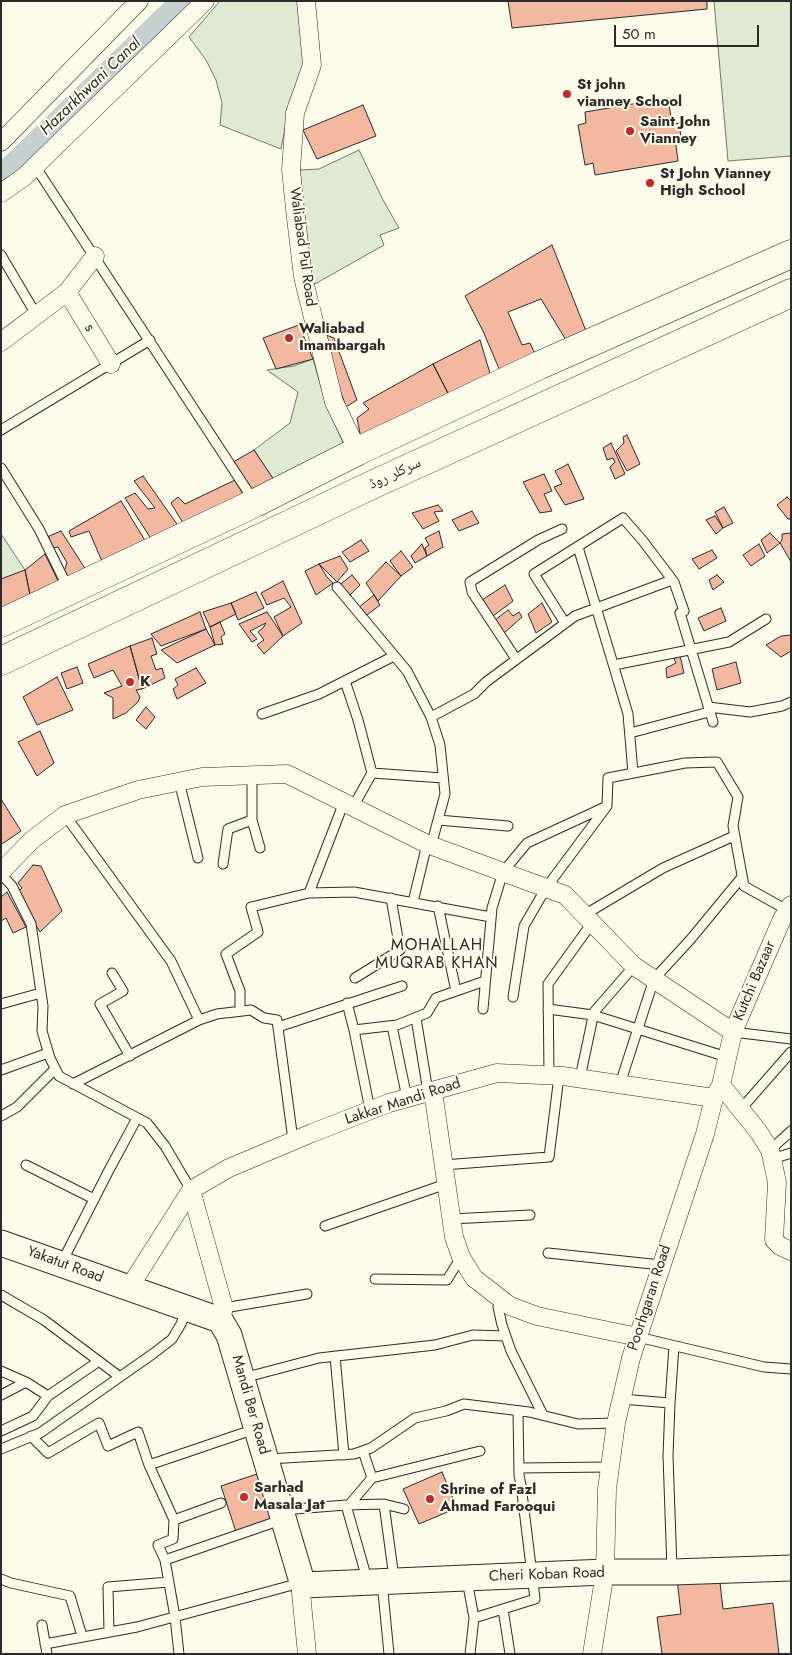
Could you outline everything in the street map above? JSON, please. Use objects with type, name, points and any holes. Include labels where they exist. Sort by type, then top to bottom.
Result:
[{"type":"main road","points":[[1,624],[540,365],[791,254]]},
{"type":"main road","name":"سرکلر روڈ","points":[[1,660],[374,484],[791,293]]},
{"type":"main road","name":"Waliabad Pul Road","points":[[358,451],[374,484]]},
{"type":"street","points":[[1,142],[139,1]]},
{"type":"street","points":[[1,193],[24,177],[205,1]]},
{"type":"street","name":"Waliabad Pul Road","points":[[306,1],[312,65],[295,113],[291,170],[296,218],[303,277],[334,402],[358,451]]},
{"type":"street","points":[[1,342],[68,292],[95,256]]},
{"type":"street","name":"s","points":[[68,292],[111,364]]},
{"type":"street","points":[[1,873],[32,840],[65,815],[138,790],[179,781],[202,777],[288,774],[429,845],[565,895],[634,966],[733,1032]]},
{"type":"street","name":"Kutchi Bazaar","points":[[733,1032],[789,907]]},
{"type":"street","name":"Poorhgaran Road","points":[[592,1654],[605,1572],[606,1489],[621,1399],[638,1337],[718,1092],[733,1032]]},
{"type":"street","name":"Lakkar Mandi Road","points":[[129,1288],[191,1190],[230,1168],[293,1140],[370,1110],[497,1073],[580,1078],[620,1084],[718,1092]]},
{"type":"street","points":[[430,1092],[454,1237],[461,1258],[474,1278],[510,1306],[537,1316],[638,1337]]},
{"type":"street","points":[[718,1092],[741,1109],[758,1131],[771,1155],[777,1182],[774,1240],[780,1246],[791,1251]]},
{"type":"street","points":[[129,1288],[187,1309],[222,1314],[191,1190]]},
{"type":"street","name":"Yakatut Road","points":[[1,1243],[129,1288]]},
{"type":"street","name":"Mandi Ber Road","points":[[222,1314],[303,1584]]},
{"type":"street","name":"Cheri Koban Road","points":[[303,1584],[605,1572],[791,1568]]},
{"type":"street","points":[[303,1584],[301,1593],[307,1654]]},
{"type":"lane","points":[[35,166],[255,503]]},
{"type":"lane","points":[[1,255],[37,316]]},
{"type":"lane","points":[[1,430],[150,340]]},
{"type":"lane","points":[[1,468],[39,529],[69,591]]},
{"type":"lane","points":[[565,623],[534,574],[623,518],[672,580],[684,611],[680,612],[713,722]]},
{"type":"lane","points":[[516,659],[472,592],[470,582],[538,540],[562,529]]},
{"type":"lane","points":[[578,546],[628,714],[633,773]]},
{"type":"lane","points":[[431,717],[474,694],[486,682],[575,616],[672,580]]},
{"type":"lane","points":[[337,587],[407,672],[431,717],[440,745],[445,794],[413,902]]},
{"type":"lane","points":[[614,665],[729,642],[766,619]]},
{"type":"lane","points":[[262,714],[319,694],[394,656]]},
{"type":"lane","points":[[345,681],[372,773]]},
{"type":"lane","points":[[630,732],[709,709],[750,712],[782,706],[791,702]]},
{"type":"lane","points":[[514,997],[524,926],[546,888],[607,806],[608,778],[685,763],[717,762],[738,797],[733,826],[744,886],[789,907]]},
{"type":"lane","points":[[372,773],[443,778]]},
{"type":"lane","points":[[309,893],[349,805],[372,773]]},
{"type":"lane","points":[[252,775],[252,820],[260,848]]},
{"type":"lane","points":[[179,781],[198,858]]},
{"type":"lane","points":[[483,1009],[492,908],[503,872],[527,844],[607,806]]},
{"type":"lane","points":[[65,815],[171,961],[200,1020]]},
{"type":"lane","points":[[223,864],[228,829],[252,820]]},
{"type":"lane","points":[[438,820],[508,826]]},
{"type":"lane","points":[[443,1165],[549,1157],[554,1076],[548,1009],[548,984],[588,919],[663,868],[734,836]]},
{"type":"lane","points":[[1,873],[12,886],[32,924],[43,1006],[42,1031],[48,1053],[59,1076],[147,1123],[165,1146],[191,1190]]},
{"type":"lane","points":[[620,1084],[654,979],[690,940],[742,877]]},
{"type":"lane","points":[[240,1011],[240,991],[226,954],[258,932],[251,907],[309,893],[354,892],[491,917]]},
{"type":"lane","points":[[355,978],[400,950],[391,898]]},
{"type":"lane","points":[[438,906],[456,991]]},
{"type":"lane","points":[[580,1078],[594,1012],[634,966]]},
{"type":"lane","points":[[112,973],[123,991],[100,1004],[130,1056]]},
{"type":"lane","points":[[354,1030],[392,1026],[416,1018],[427,1013],[436,998],[485,981]]},
{"type":"lane","points":[[278,1027],[402,986]]},
{"type":"lane","points":[[1,1004],[41,994]]},
{"type":"lane","points":[[347,1004],[370,1110]]},
{"type":"lane","points":[[548,1009],[593,1016],[727,1057]]},
{"type":"lane","points":[[73,1084],[200,1020],[217,1014],[251,1010],[264,1018],[277,1020],[293,1140]]},
{"type":"lane","points":[[416,1018],[430,1092]]},
{"type":"lane","points":[[392,1026],[407,1098]]},
{"type":"lane","points":[[733,1032],[791,1039]]},
{"type":"lane","points":[[741,1109],[791,1052]]},
{"type":"lane","points":[[1,1070],[48,1053]]},
{"type":"lane","points":[[1,1116],[17,1106],[55,1069]]},
{"type":"lane","points":[[61,1264],[137,1118]]},
{"type":"lane","points":[[771,1155],[791,1131]]},
{"type":"lane","points":[[771,1155],[791,1153]]},
{"type":"lane","points":[[26,1165],[94,1199]]},
{"type":"lane","points":[[324,1226],[446,1184]]},
{"type":"lane","points":[[451,1219],[530,1215]]},
{"type":"lane","points":[[548,1253],[661,1265]]},
{"type":"lane","points":[[375,1279],[447,1280],[461,1258]]},
{"type":"lane","points":[[222,1314],[306,1294]]},
{"type":"lane","points":[[3,1298],[44,1320],[120,1377]]},
{"type":"lane","points":[[501,1299],[498,1307],[506,1336],[543,1415]]},
{"type":"lane","points":[[1,1449],[40,1433],[172,1338],[181,1324],[187,1309]]},
{"type":"lane","points":[[242,1378],[319,1358],[436,1345],[473,1335],[506,1336]]},
{"type":"lane","points":[[638,1337],[764,1367],[791,1369]]},
{"type":"lane","points":[[673,1572],[668,1456],[674,1346]]},
{"type":"lane","points":[[335,1356],[344,1455]]},
{"type":"lane","points":[[1,1431],[34,1416],[48,1396],[99,1361]]},
{"type":"lane","points":[[1,1372],[26,1382],[48,1396]]},
{"type":"lane","points":[[1,1395],[26,1382]]},
{"type":"lane","points":[[621,1399],[670,1403]]},
{"type":"lane","points":[[266,1459],[354,1454],[389,1437],[415,1418],[446,1411],[464,1404],[518,1410],[578,1424],[616,1423]]},
{"type":"lane","points":[[474,1618],[535,1599],[519,1468],[518,1410]]},
{"type":"lane","points":[[31,1436],[48,1453],[99,1423],[108,1446],[138,1432],[149,1465],[174,1520],[174,1539],[158,1545],[165,1560],[180,1654]]},
{"type":"lane","points":[[149,1465],[257,1428]]},
{"type":"lane","points":[[363,1451],[372,1478]]},
{"type":"lane","points":[[347,1505],[372,1478],[480,1451]]},
{"type":"lane","points":[[519,1468],[610,1467]]},
{"type":"lane","points":[[174,1520],[220,1503]]},
{"type":"lane","points":[[165,1560],[283,1515],[347,1505],[384,1504],[404,1509]]},
{"type":"lane","points":[[384,1504],[381,1582],[389,1654]]},
{"type":"lane","points":[[347,1505],[381,1582]]},
{"type":"lane","points":[[466,1578],[474,1618],[470,1654]]},
{"type":"lane","points":[[1,1579],[70,1596],[82,1636]]},
{"type":"lane","points":[[109,1632],[108,1588],[169,1582]]},
{"type":"lane","points":[[45,1644],[137,1627],[303,1584]]},
{"type":"lane","points":[[503,1609],[510,1654]]},
{"type":"lane","points":[[42,1625],[47,1654]]},
{"type":"green space","points":[[220,1],[298,1],[304,64],[288,112],[281,149],[220,125],[222,103],[216,80],[206,60],[189,37]]},
{"type":"green space","points":[[714,1],[791,1],[791,156],[728,161]]},
{"type":"green space","points":[[359,150],[399,228],[380,235],[384,245],[313,285],[304,256],[300,170],[319,169]]},
{"type":"green space","points":[[313,359],[326,405],[347,451],[276,483],[254,450],[290,423],[298,392],[267,370],[294,366]]},
{"type":"green space","points":[[1,534],[25,570],[1,580]]},
{"type":"building","points":[[508,1],[707,1],[707,9],[512,28]]},
{"type":"building","name":"Saint John Vianney","points":[[668,98],[672,124],[679,123],[681,137],[675,138],[678,161],[595,175],[593,163],[585,165],[578,125],[586,123],[585,112]]},
{"type":"building","points":[[363,105],[376,136],[317,159],[303,130]]},
{"type":"building","points":[[552,245],[588,336],[569,345],[541,299],[508,312],[522,345],[530,343],[540,365],[503,378],[483,331],[465,296]]},
{"type":"building","points":[[299,325],[313,359],[276,369],[263,338]]},
{"type":"building","points":[[326,335],[334,338],[357,400],[346,407],[332,367]]},
{"type":"building","points":[[480,340],[492,380],[452,401],[433,364]]},
{"type":"building","points":[[433,364],[452,401],[361,439],[357,418],[369,409],[363,403]]},
{"type":"building","points":[[627,435],[640,464],[627,471],[616,451],[624,443],[623,437]]},
{"type":"building","points":[[611,443],[625,474],[615,479],[610,467],[615,462],[613,458],[607,460],[603,448]]},
{"type":"building","points":[[254,450],[276,483],[255,503],[230,464]]},
{"type":"building","points":[[568,464],[584,499],[565,505],[554,487],[562,484],[555,471]]},
{"type":"building","points":[[544,474],[552,491],[544,494],[552,511],[540,513],[523,482]]},
{"type":"building","points":[[143,476],[179,527],[153,542],[125,498],[135,493],[148,509],[155,508],[134,481]]},
{"type":"building","points":[[235,480],[250,506],[186,528],[171,503],[178,497],[185,504]]},
{"type":"building","points":[[787,497],[791,501],[791,519],[788,519],[777,505]]},
{"type":"building","points":[[121,501],[152,552],[107,573],[89,531],[71,537],[69,531]]},
{"type":"building","points":[[438,505],[443,511],[434,512],[439,521],[423,529],[412,513]]},
{"type":"building","points":[[724,507],[733,523],[723,528],[715,512]]},
{"type":"building","points":[[472,511],[479,523],[459,531],[452,520]]},
{"type":"building","points":[[715,516],[723,528],[716,534],[706,520]]},
{"type":"building","points":[[61,531],[88,573],[69,591],[62,577],[67,563],[58,547],[49,549],[49,536]]},
{"type":"building","points":[[439,531],[443,547],[427,556],[425,548],[429,545],[425,538]]},
{"type":"building","points":[[770,533],[780,543],[767,553],[761,540]]},
{"type":"building","points":[[791,533],[791,562],[780,543],[782,534]]},
{"type":"building","points":[[361,540],[369,551],[350,562],[342,552]]},
{"type":"building","points":[[422,544],[427,556],[415,563],[411,556]]},
{"type":"building","points":[[759,544],[765,556],[751,566],[743,555]]},
{"type":"building","points":[[712,550],[717,558],[699,569],[692,559]]},
{"type":"building","points":[[401,551],[413,567],[401,576],[390,561]]},
{"type":"building","points":[[45,554],[62,589],[32,604],[25,570]]},
{"type":"building","points":[[340,556],[348,569],[337,582],[319,564]]},
{"type":"building","points":[[386,562],[401,576],[378,601],[366,583]]},
{"type":"building","points":[[319,564],[333,583],[316,595],[305,571]]},
{"type":"building","points":[[25,570],[32,604],[1,610],[1,579]]},
{"type":"building","points":[[352,575],[360,585],[347,598],[337,587]]},
{"type":"building","points":[[717,575],[724,582],[713,590],[709,580]]},
{"type":"building","points":[[283,581],[302,623],[283,636],[274,617],[291,607],[284,598],[267,605],[261,593]]},
{"type":"building","points":[[505,585],[513,601],[493,616],[479,602]]},
{"type":"building","points":[[256,592],[264,608],[238,620],[231,603]]},
{"type":"building","points":[[374,595],[380,605],[367,615],[358,608]]},
{"type":"building","points":[[231,603],[236,614],[210,627],[203,612]]},
{"type":"building","points":[[542,603],[552,622],[536,633],[528,614]]},
{"type":"building","points":[[721,608],[726,621],[704,631],[698,618]]},
{"type":"building","points":[[508,610],[513,616],[519,612],[522,617],[503,634],[495,620]]},
{"type":"building","name":"K","points":[[200,612],[206,629],[161,646],[151,634]]},
{"type":"building","points":[[267,612],[283,636],[264,654],[257,645],[264,640],[258,632],[266,623],[250,631],[257,639],[252,642],[239,624]]},
{"type":"building","points":[[220,622],[225,634],[221,637],[223,644],[215,645],[210,627]]},
{"type":"building","name":"K","points":[[206,629],[215,645],[177,663],[161,650]]},
{"type":"building","points":[[791,635],[791,651],[781,657],[766,645],[781,636]]},
{"type":"building","name":"K","points":[[152,638],[157,654],[151,656],[156,670],[162,668],[165,678],[142,689],[130,646]]},
{"type":"building","name":"K","points":[[130,646],[142,689],[136,690],[140,697],[138,702],[126,713],[113,719],[113,698],[104,693],[122,686],[113,670],[94,678],[88,664]]},
{"type":"building","points":[[679,651],[684,673],[667,678],[666,668],[676,663],[671,652]]},
{"type":"building","points":[[736,662],[741,683],[717,690],[712,669]]},
{"type":"building","points":[[77,667],[83,683],[67,689],[61,673]]},
{"type":"building","name":"K","points":[[196,668],[206,683],[177,699],[173,689],[178,685],[175,679]]},
{"type":"building","points":[[57,677],[73,710],[37,725],[23,697]]},
{"type":"building","name":"K","points":[[146,707],[155,717],[146,729],[136,720]]},
{"type":"building","points":[[40,731],[54,763],[37,776],[18,742]]},
{"type":"building","points":[[1,799],[21,831],[2,844],[1,843]]},
{"type":"building","points":[[33,865],[41,866],[62,911],[40,932],[16,894],[22,888],[18,883]]},
{"type":"building","points":[[7,892],[26,927],[13,933],[6,918],[1,921],[1,897]]},
{"type":"building","points":[[266,1471],[281,1517],[236,1532],[221,1486]]},
{"type":"building","name":"Shrine of Fazl Ahmad Farooqui","points":[[442,1472],[457,1508],[419,1524],[403,1489]]},
{"type":"building","points":[[719,1574],[723,1609],[773,1603],[779,1654],[662,1654],[657,1617],[681,1614],[677,1579]]},
{"type":"waterway","name":"Hazarkhwani Canal","points":[[1,172],[12,164],[180,1]]},
{"type":"place","name":"St john vianney School","points":[[567,94]]},
{"type":"place","name":"Saint John Vianney","points":[[630,131]]},
{"type":"place","name":"St John Vianney High School","points":[[650,183]]},
{"type":"place","name":"Waliabad Imambargah","points":[[289,338]]},
{"type":"place","name":"K","points":[[130,682]]},
{"type":"place","name":"Sarhad Masala Jat","points":[[244,1497]]},
{"type":"place","name":"Shrine of Fazl Ahmad Farooqui","points":[[430,1499]]},
{"type":"district","name":"MOHALLAH MUQRAB KHAN","points":[[437,955]]}]
